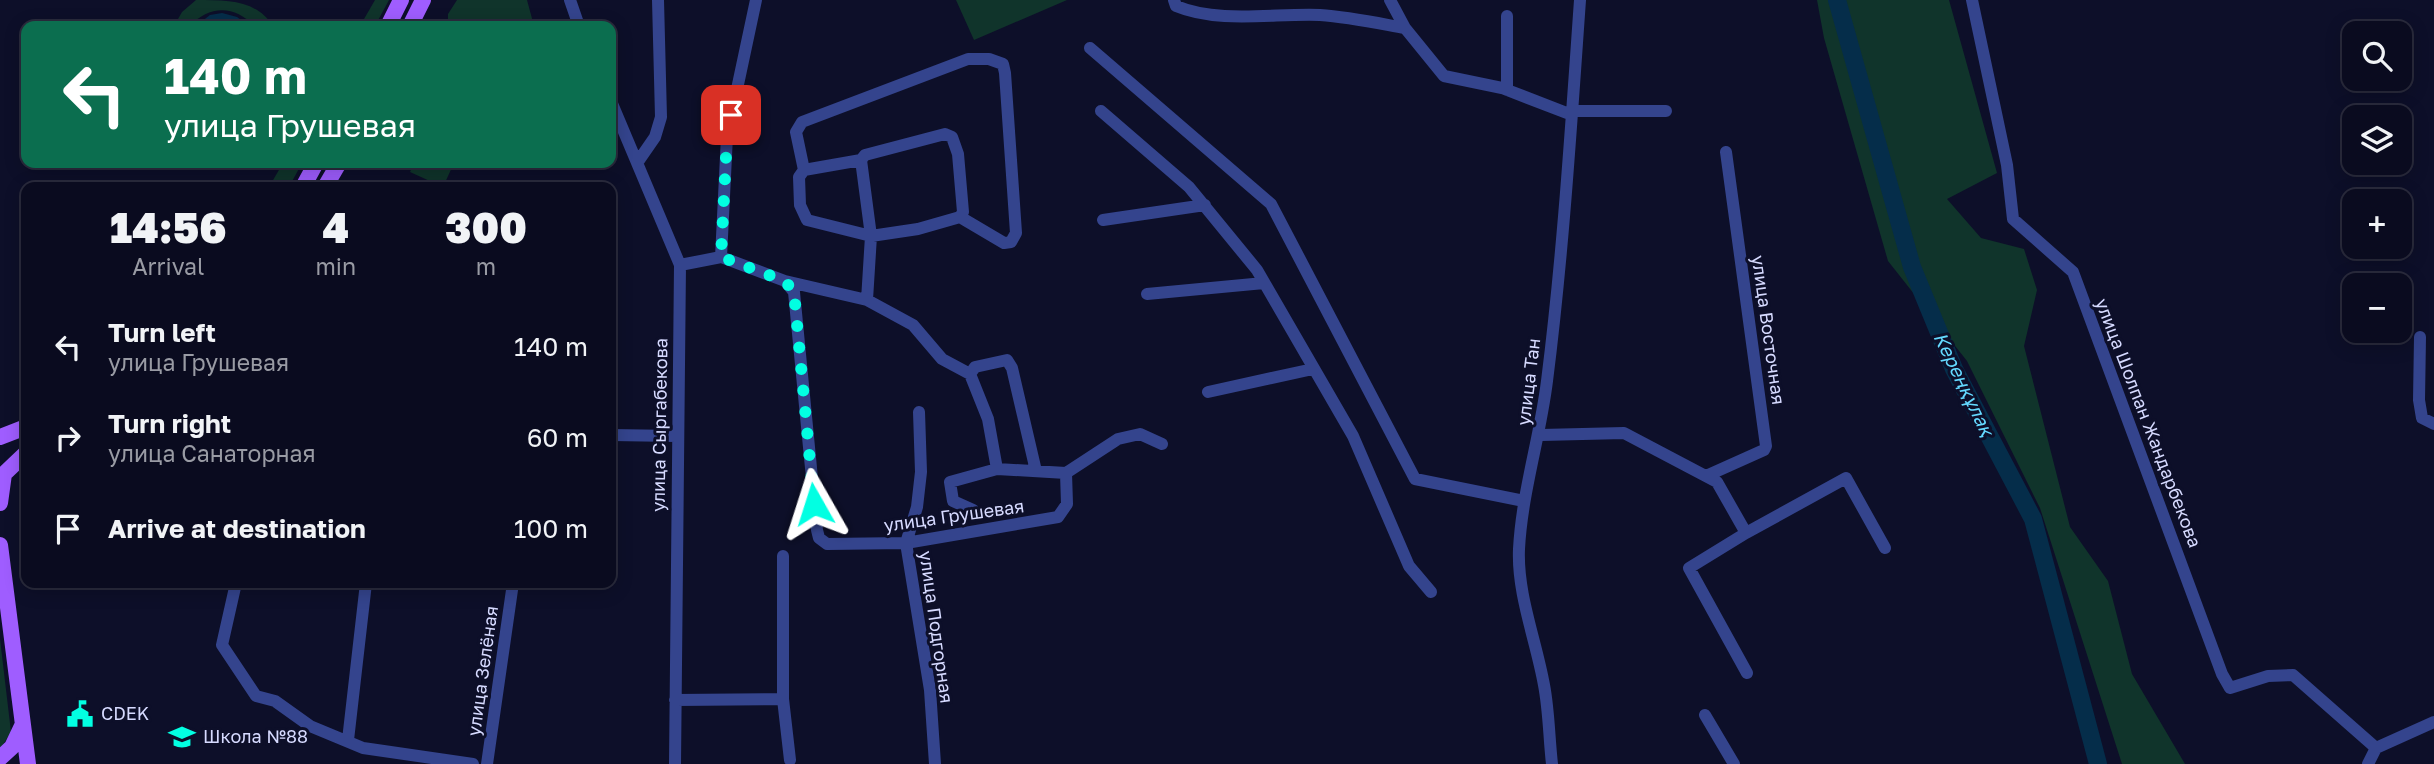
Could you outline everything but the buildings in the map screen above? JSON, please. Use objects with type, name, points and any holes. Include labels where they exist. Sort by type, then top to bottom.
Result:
[{"type":"main road","points":[[390,21],[401,0]]},
{"type":"main road","points":[[413,21],[424,0]]},
{"type":"main road","points":[[0,437],[21,429]]},
{"type":"main road","points":[[0,461],[21,453]]},
{"type":"main road","points":[[0,503],[4,474],[21,456]]},
{"type":"main road","points":[[0,545],[28,764]]},
{"type":"main road","points":[[0,758],[12,747],[23,723]]},
{"type":"street","points":[[570,0],[577,21]]},
{"type":"street","points":[[637,163],[655,138],[661,117],[658,0]]},
{"type":"street","points":[[721,257],[727,136],[756,0]]},
{"type":"street","points":[[1174,0],[1176,6],[1189,11],[1245,15],[1319,15],[1405,28]]},
{"type":"street","points":[[1390,0],[1405,28],[1444,76],[1507,90],[1572,113],[1666,111]]},
{"type":"street","name":"улица Тан","points":[[1552,764],[1544,684],[1520,571],[1524,502],[1541,435],[1572,113],[1580,0]]},
{"type":"street","name":"улица Шолпан Жандарбекова","points":[[1972,0],[2007,165],[2013,219],[2073,272],[2222,674],[2230,688],[2268,676],[2293,675],[2376,748]]},
{"type":"street","points":[[1507,16],[1507,90]]},
{"type":"street","points":[[1090,48],[1271,204],[1415,479],[1524,502]]},
{"type":"street","points":[[804,170],[796,132],[802,122],[968,59],[989,59],[1003,64],[1005,73],[1016,233],[1011,242],[1004,243],[960,217]]},
{"type":"street","points":[[1101,111],[1189,187],[1264,283],[1353,436],[1409,566],[1431,592]]},
{"type":"street","name":"улица Сыргабекова","points":[[616,113],[680,265],[676,436],[675,764]]},
{"type":"street","points":[[945,134],[952,137],[958,154],[963,212],[960,217],[918,229],[871,236],[807,220],[800,205],[799,177],[804,170],[861,160],[865,155],[945,134]]},
{"type":"street","name":"улица Восточная","points":[[1706,476],[1763,450],[1766,446],[1726,152]]},
{"type":"street","points":[[861,160],[871,236],[867,300]]},
{"type":"street","points":[[1103,220],[1205,205]]},
{"type":"street","points":[[680,265],[721,257],[785,281],[867,300],[913,325],[942,359],[970,374],[988,419],[997,469]]},
{"type":"street","name":"улица Грушевая","points":[[785,281],[794,292],[819,538],[827,544],[906,542],[1058,517],[1068,504],[1066,473]]},
{"type":"street","points":[[1147,294],[1264,283]]},
{"type":"street","points":[[2420,337],[2419,400],[2422,418],[2434,424]]},
{"type":"street","points":[[970,374],[975,367],[1006,360],[1012,368],[1036,471]]},
{"type":"street","points":[[1208,392],[1314,369]]},
{"type":"street","name":"улица Подгорная","points":[[919,412],[918,508],[906,542],[930,690],[935,764]]},
{"type":"street","points":[[973,510],[953,501],[950,482],[997,469],[1066,473],[1118,439],[1140,433],[1162,444]]},
{"type":"street","points":[[1541,435],[1624,433],[1717,482],[1746,533]]},
{"type":"street","points":[[616,435],[676,436]]},
{"type":"street","points":[[1747,673],[1689,568],[1846,478],[1885,548]]},
{"type":"street","points":[[783,556],[783,699],[790,760]]},
{"type":"street","points":[[235,588],[222,645],[256,696],[275,701],[310,726],[363,748],[473,764]]},
{"type":"street","points":[[348,740],[365,588]]},
{"type":"street","name":"улица Зелёная","points":[[487,764],[512,588]]},
{"type":"street","points":[[675,700],[783,699]]},
{"type":"street","points":[[1705,715],[1734,764]]},
{"type":"street","points":[[2368,764],[2376,748],[2434,722]]},
{"type":"green space","points":[[196,0],[230,1],[250,6],[269,21],[248,21],[239,14],[222,10],[205,14],[196,21],[177,21],[182,12]]},
{"type":"green space","points":[[375,0],[389,0],[378,21],[363,21]]},
{"type":"green space","points":[[457,0],[527,0],[533,21],[448,21],[448,14]]},
{"type":"green space","points":[[956,0],[1067,0],[974,40]]},
{"type":"green space","points":[[1817,0],[1949,0],[1997,173],[1947,199],[1981,238],[2024,249],[2037,290],[2024,346],[2070,527],[2108,581],[2132,674],[2185,764],[2122,764],[2040,508],[1967,361],[1888,261],[1824,38]]},
{"type":"green space","points":[[280,168],[299,168],[292,182],[272,182]]},
{"type":"green space","points":[[412,168],[452,168],[445,182],[432,182],[410,172]]},
{"type":"green space","points":[[0,639],[11,732],[0,749]]},
{"type":"water","points":[[222,13],[242,21],[202,21],[210,15]]},
{"type":"waterway","name":"Кереңқұлақ","points":[[1837,0],[1912,267],[1954,369],[2033,519],[2098,764]]},
{"type":"place","name":"CDEK","points":[[80,714]]},
{"type":"place","name":"Школа №88","points":[[182,737]]},
{"type":"route","points":[[731,115],[727,136],[721,257],[785,281],[794,292],[814,504]]}]
